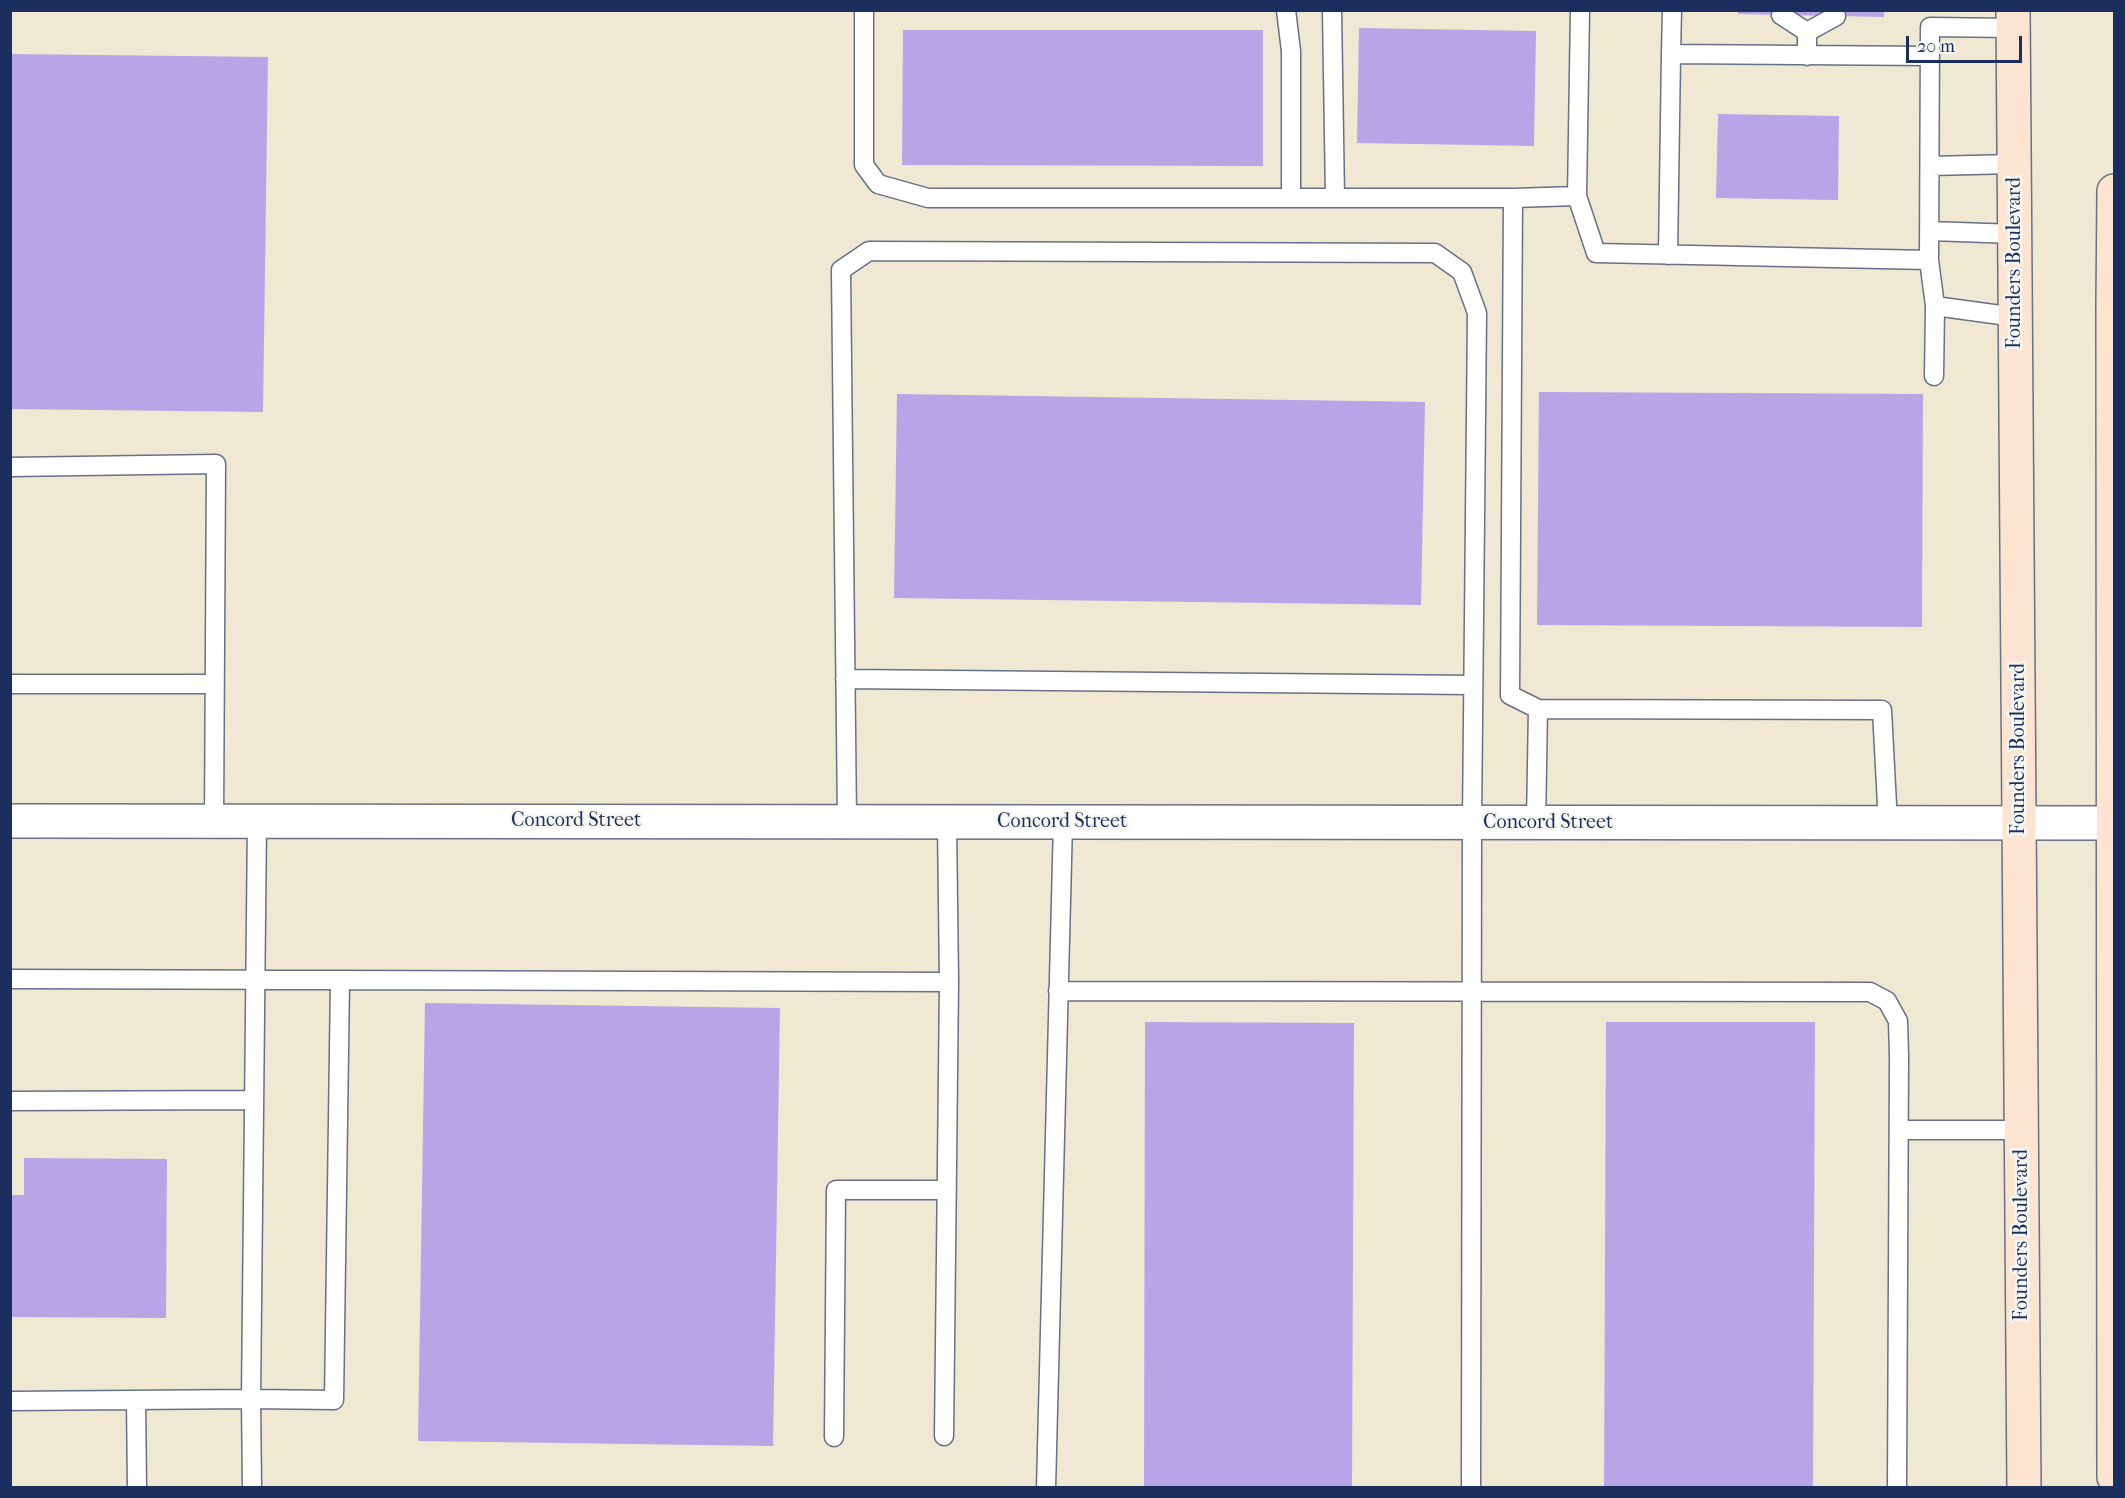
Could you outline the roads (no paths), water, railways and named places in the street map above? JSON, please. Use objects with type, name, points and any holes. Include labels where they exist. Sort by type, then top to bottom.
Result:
[{"type":"street","name":"Founders Boulevard","points":[[2013,19],[2024,1488]]},
{"type":"street","points":[[2115,191],[2115,1477]]},
{"type":"street","name":"Concord Street","points":[[10,821],[2114,824]]},
{"type":"lane","points":[[864,10],[864,165],[878,184],[927,198],[1513,198],[1577,196]]},
{"type":"lane","points":[[1286,10],[1291,51],[1291,198]]},
{"type":"lane","points":[[1332,10],[1335,198]]},
{"type":"lane","points":[[1580,10],[1577,196],[1596,253],[1929,260]]},
{"type":"lane","points":[[1668,255],[1672,10]]},
{"type":"lane","points":[[1781,15],[1807,32]]},
{"type":"lane","points":[[1807,32],[1836,16]]},
{"type":"lane","points":[[1934,376],[1935,306],[1929,260],[1929,19],[2013,19]]},
{"type":"lane","points":[[1807,32],[1807,56]]},
{"type":"lane","points":[[1671,54],[1930,56]]},
{"type":"lane","points":[[1930,166],[2014,164]]},
{"type":"lane","points":[[1513,198],[1510,695],[1538,709],[1882,710],[1888,824]]},
{"type":"lane","points":[[1930,231],[2015,234]]},
{"type":"lane","points":[[847,822],[841,270],[869,251],[1435,253],[1462,272],[1477,313],[1472,823],[1471,1488]]},
{"type":"lane","points":[[1935,306],[2015,317]]},
{"type":"lane","points":[[10,467],[216,464],[214,822]]},
{"type":"lane","points":[[844,680],[1473,685]]},
{"type":"lane","points":[[10,684],[214,684]]},
{"type":"lane","points":[[1536,823],[1538,709]]},
{"type":"lane","points":[[252,1488],[257,821]]},
{"type":"lane","points":[[944,1436],[949,982],[948,822]]},
{"type":"lane","points":[[1046,1488],[1063,822]]},
{"type":"lane","points":[[10,979],[949,982]]},
{"type":"lane","points":[[10,1401],[334,1400],[340,980]]},
{"type":"lane","points":[[1058,991],[1870,992],[1887,1001],[1898,1021],[1897,1488]]},
{"type":"lane","points":[[10,1101],[254,1100]]},
{"type":"lane","points":[[1899,1130],[2022,1130]]},
{"type":"lane","points":[[834,1437],[836,1190],[947,1190]]},
{"type":"lane","points":[[136,1400],[137,1488]]}]
